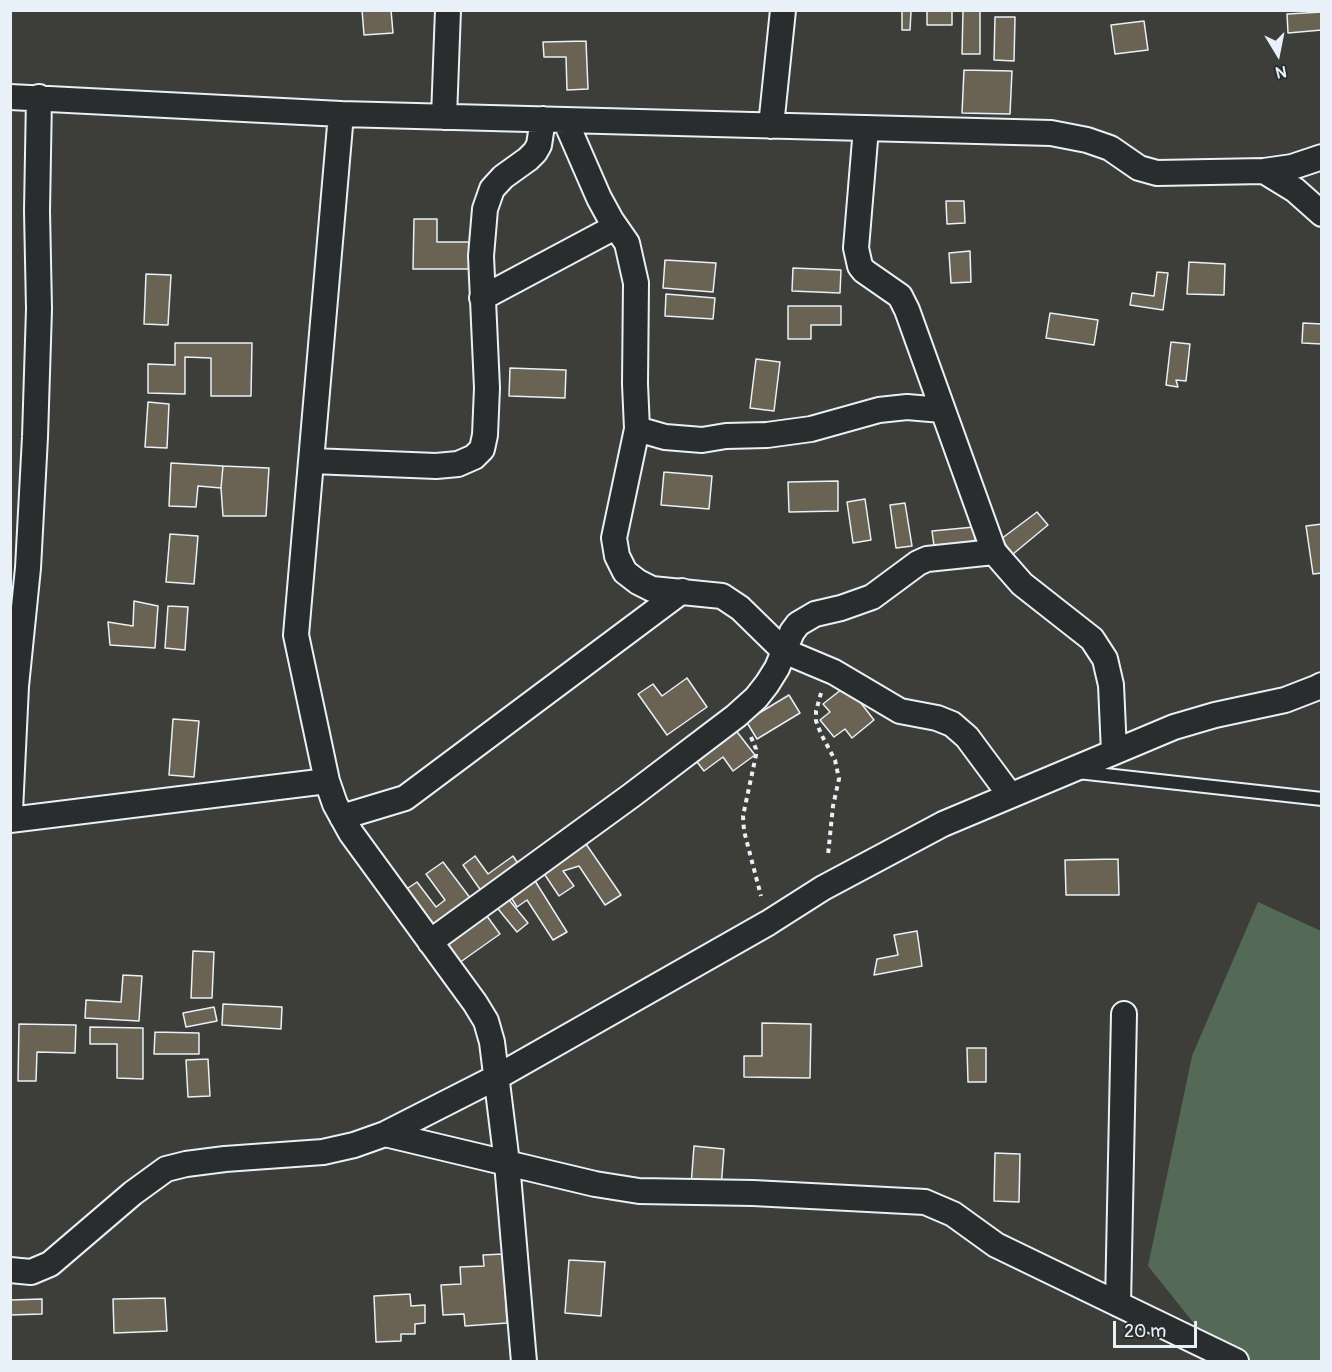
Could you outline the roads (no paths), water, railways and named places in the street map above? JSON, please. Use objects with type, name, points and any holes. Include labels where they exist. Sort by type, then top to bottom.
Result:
[{"type":"street","points":[[444,117],[448,10]]},
{"type":"street","points":[[771,126],[783,10]]},
{"type":"street","points":[[10,96],[341,114],[1051,133],[1087,140],[1110,148],[1125,160],[1148,171],[1264,171],[1292,167],[1322,157]]},
{"type":"street","points":[[10,811],[16,686],[28,568],[35,437],[39,309],[37,211],[39,97]]},
{"type":"street","points":[[341,114],[312,461],[296,608],[296,635],[327,781],[342,817],[351,833],[475,1002],[486,1021],[492,1042],[507,1163],[524,1362]]},
{"type":"street","points":[[554,120],[615,227],[627,243],[636,283],[637,429],[614,538],[617,556],[625,572],[652,589],[722,596],[730,600],[784,651],[834,672],[900,711],[937,718],[952,724],[967,737],[1010,795]]},
{"type":"street","points":[[312,461],[436,466],[458,464],[474,457],[482,448],[485,435],[487,388],[482,298],[482,231],[485,209],[492,189],[503,177],[535,152],[554,120]]},
{"type":"street","points":[[866,128],[856,248],[860,266],[864,272],[900,296],[907,310],[994,552],[1022,584],[1092,639],[1105,659],[1111,685],[1114,752]]},
{"type":"street","points":[[1264,171],[1295,190],[1322,214]]},
{"type":"street","points":[[482,298],[615,227]]},
{"type":"street","points":[[637,429],[664,437],[702,440],[811,429],[879,410],[907,407],[942,410]]},
{"type":"street","points":[[430,942],[736,716],[756,698],[767,684],[792,632],[806,618],[872,597],[927,558],[994,552]]},
{"type":"street","points":[[342,817],[392,804],[405,798],[682,591]]},
{"type":"street","points":[[10,1270],[31,1272],[50,1264],[133,1193],[166,1169],[225,1159],[323,1152],[354,1145],[385,1134],[497,1077],[768,923],[823,888],[942,824],[1174,727],[1215,715],[1285,700],[1322,685]]},
{"type":"street","points":[[10,820],[327,781]]},
{"type":"street","points":[[1118,1304],[1124,1014]]},
{"type":"street","points":[[385,1134],[595,1184],[639,1191],[753,1193],[925,1202],[953,1214],[996,1245],[1234,1361],[1242,1362]]},
{"type":"lane","points":[[1068,771],[1322,799]]}]
